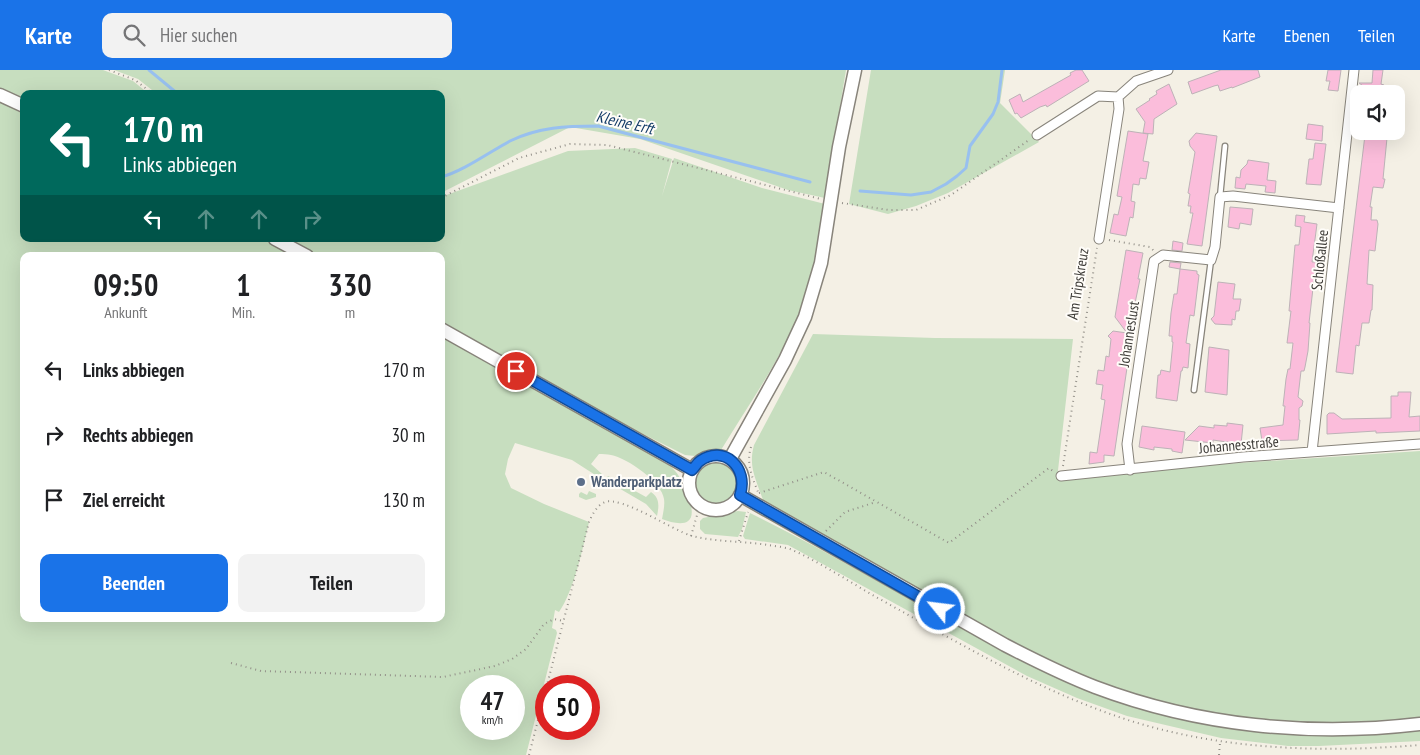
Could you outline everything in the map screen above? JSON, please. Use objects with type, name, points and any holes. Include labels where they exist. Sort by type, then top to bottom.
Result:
[{"type":"main road","points":[[730,459],[785,360],[805,317],[837,202],[839,147],[855,70]]},
{"type":"main road","points":[[0,95],[20,104]]},
{"type":"main road","points":[[281,242],[299,252]]},
{"type":"main road","points":[[445,331],[692,470]]},
{"type":"main road","points":[[712,456],[730,459],[742,477],[743,486],[740,495],[734,503],[726,508],[716,510],[700,505],[693,497],[689,487],[692,470],[700,461],[712,456]]},
{"type":"main road","points":[[740,495],[755,498],[1005,645],[1047,666],[1116,694],[1149,705],[1205,719],[1260,726],[1337,730],[1420,724]]},
{"type":"street","points":[[1037,134],[1098,96],[1118,97],[1136,81],[1168,70]]},
{"type":"street","name":"Schloßallee","points":[[1312,452],[1354,70]]},
{"type":"street","name":"Am Tripskreuz","points":[[1099,239],[1119,109],[1118,97]]},
{"type":"street","points":[[1160,257],[1163,255],[1211,260],[1215,247],[1220,198],[1234,196],[1340,208]]},
{"type":"street","name":"Johanneslust","points":[[1130,470],[1127,444],[1131,410],[1154,261],[1160,257]]},
{"type":"street","name":"Johannesstraße","points":[[1061,476],[1243,457],[1420,444]]},
{"type":"lane","points":[[1220,198],[1225,146]]},
{"type":"lane","points":[[1194,390],[1211,260]]},
{"type":"path","points":[[109,70],[136,80],[148,90]]},
{"type":"path","points":[[445,196],[519,158],[570,144],[607,145],[788,192],[889,210],[916,210],[951,195],[1037,134]]},
{"type":"path","points":[[1099,239],[1150,246],[1160,257]]},
{"type":"path","name":"Am Tripskreuz","points":[[1061,476],[1099,239]]},
{"type":"path","points":[[529,755],[589,522],[593,513],[602,504],[611,501],[626,504],[691,536],[739,541],[755,498],[776,486],[797,482],[824,472],[949,543],[1049,468],[1061,476]]},
{"type":"path","points":[[824,532],[845,512],[876,502]]},
{"type":"path","points":[[691,536],[700,505]]},
{"type":"path","points":[[231,663],[260,671],[443,677],[495,666],[512,659],[526,649],[544,624],[554,619],[563,621]]},
{"type":"path","points":[[1219,755],[1221,741]]},
{"type":"green space","points":[[0,70],[103,70],[133,81],[144,90],[20,90],[20,100],[0,90]]},
{"type":"green space","points":[[114,70],[846,70],[825,198],[788,190],[640,139],[570,127],[445,191],[445,90],[152,90],[138,79]]},
{"type":"green space","points":[[871,70],[1005,70],[1000,103],[1039,142],[948,193],[916,206],[888,214],[849,204]]},
{"type":"green space","points":[[0,102],[20,111],[20,242],[270,242],[288,252],[20,252],[20,622],[445,622],[445,338],[509,372],[669,465],[679,477],[685,496],[691,505],[692,513],[687,522],[667,521],[662,519],[664,499],[662,492],[651,478],[626,461],[611,455],[599,454],[591,464],[603,475],[600,478],[572,460],[515,443],[508,459],[505,474],[511,488],[589,522],[569,593],[559,612],[555,610],[552,628],[557,633],[546,675],[535,675],[535,720],[526,755],[0,755]]},
{"type":"green space","points":[[635,148],[672,159],[662,196],[674,158],[762,188],[825,204],[812,274],[799,315],[772,367],[721,450],[695,456],[685,455],[637,431],[445,326],[445,252],[308,252],[290,242],[445,242],[445,196],[568,151]]},
{"type":"green space","points":[[813,334],[935,338],[1073,339],[1057,479],[1194,466],[1420,451],[1420,718],[1337,723],[1254,720],[1199,711],[1161,702],[1124,690],[1070,670],[1005,639],[845,549],[763,500],[752,467],[754,445]]},
{"type":"green space","points":[[712,461],[720,461],[729,465],[735,471],[739,484],[735,497],[729,503],[720,507],[712,507],[703,503],[697,497],[693,488],[693,480],[697,471],[703,465]]},
{"type":"green space","points":[[608,476],[646,497],[651,492],[654,494],[658,502],[657,516],[646,504],[605,480]]},
{"type":"green space","points":[[589,491],[596,494],[596,497],[586,500],[579,497],[581,492],[587,495]]},
{"type":"green space","points":[[738,511],[746,512],[738,537],[705,534],[700,529],[700,521],[703,518]]},
{"type":"green space","points":[[750,513],[1025,661],[1082,688],[1121,702],[1157,713],[1231,728],[1269,732],[1344,735],[1420,730],[1420,741],[1288,746],[1221,738],[1127,716],[1077,698],[1027,676],[788,545],[745,539],[743,536]]},
{"type":"building","points":[[1082,70],[1089,81],[1047,107],[1046,105],[1040,107],[1021,118],[1017,113],[1015,114],[1009,100],[1020,94],[1023,102],[1071,75],[1070,73]]},
{"type":"building","points":[[1221,70],[1258,70],[1260,77],[1220,91],[1218,85],[1192,94],[1188,82]]},
{"type":"building","points":[[1328,70],[1341,70],[1338,91],[1328,90],[1330,81],[1326,81]]},
{"type":"building","points":[[1373,70],[1383,70],[1381,84],[1384,85],[1362,85],[1359,83],[1372,83]]},
{"type":"building","points":[[1169,84],[1177,104],[1154,119],[1153,134],[1143,133],[1145,122],[1136,109],[1157,94],[1156,91]]},
{"type":"building","points":[[1308,124],[1323,126],[1322,141],[1306,139]]},
{"type":"building","points":[[1128,131],[1148,134],[1143,161],[1149,162],[1146,179],[1140,178],[1139,185],[1133,184],[1131,201],[1135,202],[1133,218],[1130,217],[1126,236],[1110,233],[1114,214],[1118,215],[1122,197],[1117,196]]},
{"type":"building","points":[[1196,133],[1217,136],[1202,246],[1187,244],[1193,213],[1190,213],[1191,206],[1188,206],[1190,194],[1188,193],[1195,152],[1190,146],[1189,141]]},
{"type":"building","points":[[1364,140],[1387,140],[1383,188],[1373,187],[1370,207],[1372,207],[1371,220],[1377,220],[1378,224],[1375,251],[1369,250],[1367,284],[1373,285],[1372,310],[1369,323],[1362,323],[1359,346],[1356,345],[1353,374],[1336,372]]},
{"type":"building","points":[[1315,143],[1326,144],[1321,185],[1306,184],[1309,159],[1313,159]]},
{"type":"building","points":[[1248,160],[1269,163],[1267,180],[1276,181],[1275,193],[1265,192],[1266,186],[1246,184],[1245,189],[1235,188],[1236,177],[1240,178],[1241,170]]},
{"type":"building","points":[[1230,207],[1253,209],[1251,225],[1240,223],[1239,229],[1228,227]]},
{"type":"building","points":[[1296,215],[1305,216],[1304,222],[1317,224],[1312,262],[1316,262],[1309,323],[1308,351],[1304,371],[1301,371],[1298,397],[1303,401],[1302,406],[1299,408],[1298,440],[1262,441],[1260,428],[1283,425],[1286,379],[1288,369],[1290,369],[1293,343],[1287,343],[1295,245],[1299,245],[1301,227],[1295,226]]},
{"type":"building","points":[[1173,241],[1183,243],[1182,251],[1172,250]]},
{"type":"building","points":[[1126,250],[1143,253],[1134,308],[1137,313],[1135,314],[1131,334],[1114,456],[1104,455],[1104,462],[1089,464],[1090,452],[1097,453],[1105,400],[1101,399],[1103,385],[1096,384],[1098,370],[1104,371],[1106,356],[1109,357],[1111,339],[1108,336],[1113,331],[1127,333],[1115,317]]},
{"type":"building","points":[[1170,262],[1181,263],[1180,269],[1169,267]]},
{"type":"building","points":[[1180,269],[1197,271],[1199,275],[1194,316],[1190,315],[1186,343],[1190,344],[1188,368],[1183,367],[1181,371],[1177,401],[1156,398],[1158,375],[1160,375],[1161,370],[1170,372],[1173,342],[1172,336],[1169,336],[1171,313],[1174,294],[1177,294]]},
{"type":"building","points":[[1218,282],[1235,284],[1233,299],[1241,299],[1239,311],[1236,311],[1235,320],[1232,319],[1232,325],[1215,324],[1211,319],[1214,316]]},
{"type":"building","points":[[1209,347],[1229,350],[1227,395],[1205,392]]},
{"type":"building","points":[[1398,392],[1411,392],[1409,417],[1420,416],[1420,431],[1327,434],[1327,415],[1329,413],[1334,413],[1342,419],[1391,418],[1391,396],[1398,396]]},
{"type":"building","points":[[1227,423],[1243,425],[1241,444],[1213,440],[1213,443],[1185,440],[1199,426],[1214,428],[1214,425],[1227,426]]},
{"type":"building","points":[[1142,426],[1185,432],[1182,453],[1172,451],[1172,449],[1154,447],[1154,450],[1139,447]]},
{"type":"waterway","name":"Kleine Erft","points":[[149,70],[173,90]]},
{"type":"waterway","name":"Kleine Erft","points":[[860,191],[911,195],[931,192],[957,176],[966,168],[970,146],[993,114],[998,102],[1002,70]]},
{"type":"waterway","name":"Kleine Erft","points":[[445,176],[467,166],[521,136],[542,130],[564,127],[598,126],[810,182]]},
{"type":"place","name":"Wanderparkplatz","points":[[581,482]]},
{"type":"route","points":[[516,371],[692,470],[700,461],[712,456],[730,459],[740,471],[742,477],[743,486],[740,495],[940,609]]}]
